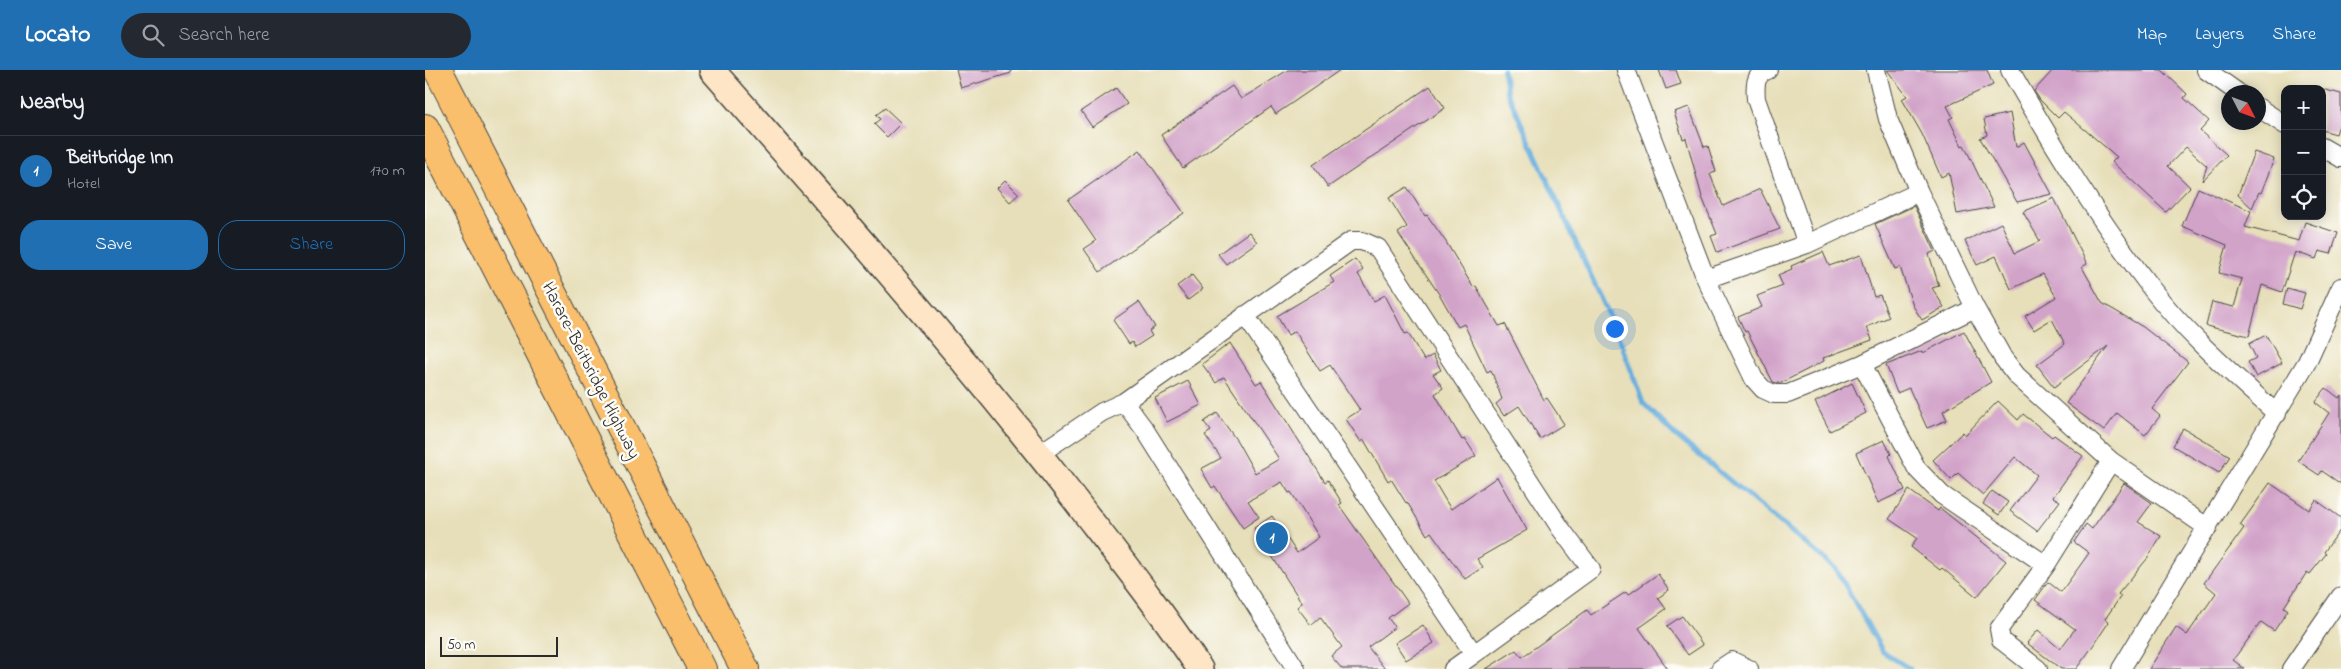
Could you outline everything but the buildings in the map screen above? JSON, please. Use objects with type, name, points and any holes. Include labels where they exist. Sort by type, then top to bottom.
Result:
[{"type":"highway","name":"Harare-Beitbridge Highway","points":[[438,70],[745,669]]},
{"type":"highway","points":[[425,128],[702,669]]},
{"type":"street","points":[[712,70],[863,241],[1039,454],[1170,623],[1200,669]]},
{"type":"street","points":[[1626,70],[1706,279],[1754,379],[1763,389],[1774,394],[1788,394],[1862,364],[1975,308]]},
{"type":"street","points":[[1767,70],[1758,76],[1755,81],[1756,98],[1807,244]]},
{"type":"street","points":[[1876,70],[1888,119],[1919,192],[1975,308],[2003,358],[2017,376],[2111,461],[2207,528]]},
{"type":"street","points":[[2010,70],[2059,154],[2151,288],[2203,346],[2277,414]]},
{"type":"street","points":[[2206,70],[2227,85]]},
{"type":"street","points":[[2266,113],[2281,122]]},
{"type":"street","points":[[2326,149],[2341,158]]},
{"type":"street","points":[[1706,279],[1807,244],[1919,192]]},
{"type":"street","points":[[1039,454],[1103,412],[1124,402],[1351,241],[1362,240],[1378,248],[1561,529],[1591,569],[1453,669]]},
{"type":"street","points":[[2121,669],[2307,362],[2341,287]]},
{"type":"street","points":[[1245,315],[1475,654]]},
{"type":"street","points":[[1862,364],[1917,469],[1942,495],[2046,565]]},
{"type":"street","points":[[1124,402],[1145,430],[1296,669]]},
{"type":"street","points":[[2038,669],[2005,644],[1999,635],[1999,629],[2046,565],[2111,461]]},
{"type":"street","points":[[2291,669],[2341,596]]},
{"type":"street","points":[[1719,669],[1732,661],[1749,669]]},
{"type":"waterway","points":[[1503,70],[1507,92],[1619,337],[1643,403],[1674,434],[1836,569],[1883,652],[1910,669]]},
{"type":"place","name":"Beitbridge Inn","points":[[1272,538]]}]
